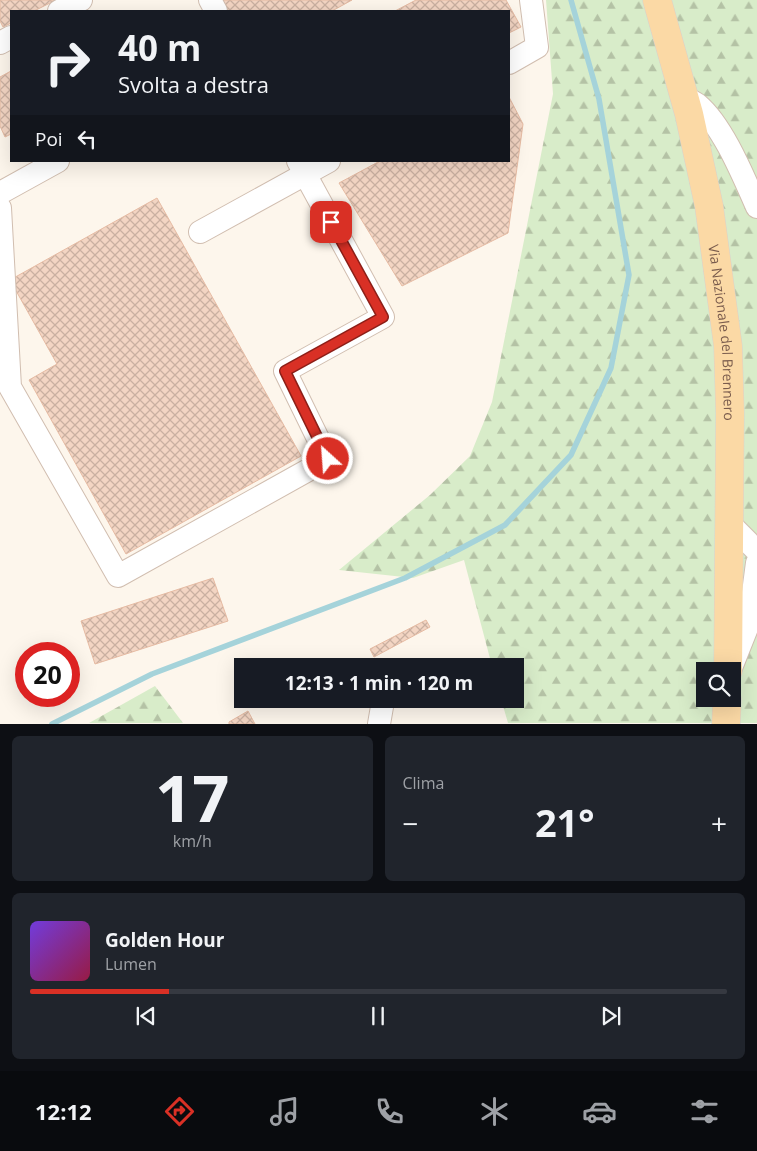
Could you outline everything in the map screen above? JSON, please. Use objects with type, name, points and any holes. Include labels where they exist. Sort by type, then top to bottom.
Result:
[{"type":"main road","name":"Via Nazionale del Brennero","points":[[657,0],[685,98],[709,206],[728,346],[730,413],[729,662]]},
{"type":"main road","points":[[726,724],[727,707]]},
{"type":"street","points":[[62,10],[81,0]]},
{"type":"street","points":[[510,62],[537,47],[531,0]]},
{"type":"street","points":[[685,98],[698,105],[719,130],[743,175],[757,208]]},
{"type":"street","points":[[0,192],[56,162]]},
{"type":"street","points":[[200,232],[302,168],[325,162]]},
{"type":"street","points":[[0,208],[10,387],[118,576],[328,459],[285,371],[383,317],[302,168]]},
{"type":"street","points":[[729,523],[757,552]]},
{"type":"street","points":[[733,662],[749,623],[757,563]]},
{"type":"street","points":[[378,724],[381,708]]},
{"type":"green space","points":[[546,0],[757,0],[757,723],[508,723],[504,708],[524,708],[524,658],[490,658],[464,560],[413,578],[339,570],[430,495],[470,456],[492,402],[553,94]]},
{"type":"green space","points":[[155,686],[183,723],[89,723]]},
{"type":"building","points":[[0,0],[56,0],[36,10],[10,10],[10,24],[3,27],[0,21]]},
{"type":"building","points":[[218,0],[352,0],[334,10],[224,10]]},
{"type":"building","points":[[416,0],[506,0],[521,27],[510,32],[510,10],[397,10]]},
{"type":"building","points":[[10,72],[10,134],[5,137],[0,126],[0,77]]},
{"type":"building","points":[[510,99],[523,124],[508,233],[402,286],[339,183],[378,162],[510,162]]},
{"type":"building","points":[[157,198],[301,456],[126,554],[29,380],[57,364],[10,280]]},
{"type":"building","points":[[213,578],[228,621],[95,664],[81,621]]},
{"type":"building","points":[[426,620],[430,627],[374,657],[370,649]]},
{"type":"building","points":[[248,711],[255,724],[229,724],[229,722]]},
{"type":"waterway","points":[[52,724],[152,674],[405,578],[505,525],[571,455],[611,368],[629,275],[599,99],[571,0]]},
{"type":"route","points":[[328,459],[285,371],[383,317],[331,222]]}]
